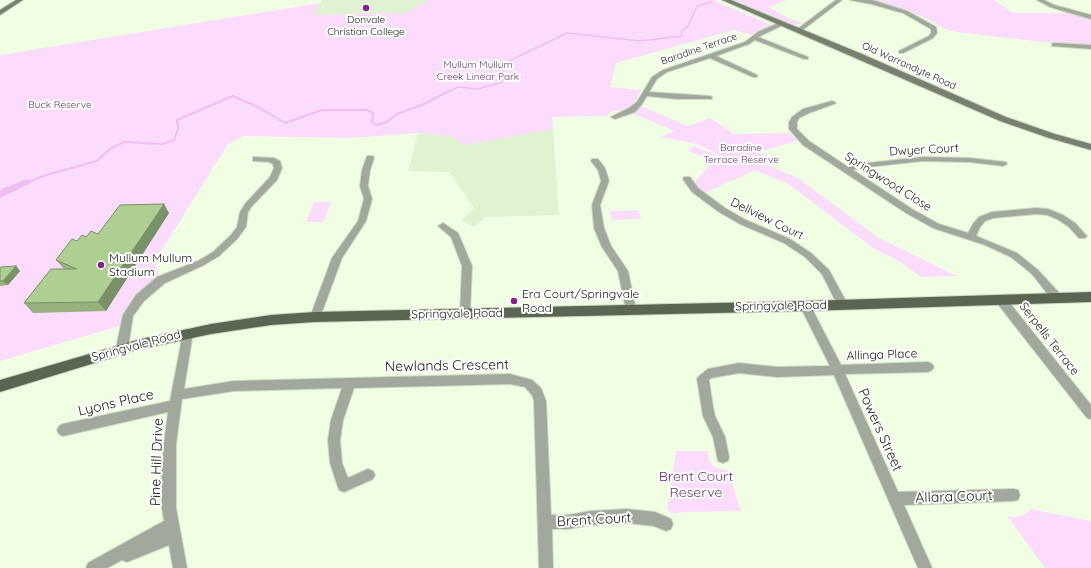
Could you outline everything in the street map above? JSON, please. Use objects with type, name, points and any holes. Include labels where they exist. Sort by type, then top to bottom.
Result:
[{"type":"main road","points":[[0,13],[20,0]]},
{"type":"main road","name":"Old Warrandyte Road","points":[[725,0],[1002,119],[1052,136],[1090,146]]},
{"type":"main road","name":"Springvale Road","points":[[0,386],[122,348],[188,333],[264,321],[314,317],[805,306],[1091,297]]},
{"type":"street","points":[[798,31],[839,0]]},
{"type":"street","points":[[853,0],[865,1],[905,12],[934,28],[931,37],[913,45],[900,54]]},
{"type":"street","points":[[1040,0],[1054,6],[1091,17]]},
{"type":"street","name":"Baradine Terrace","points":[[615,117],[632,110],[640,103],[654,78],[665,70],[747,43],[768,28],[781,24]]},
{"type":"street","points":[[754,38],[773,44],[806,58]]},
{"type":"street","points":[[1054,45],[1091,47]]},
{"type":"street","points":[[710,55],[755,76]]},
{"type":"street","points":[[645,94],[677,98],[710,98]]},
{"type":"street","name":"Springwood Close","points":[[832,103],[796,117],[793,122],[793,129],[806,144],[916,215],[936,226],[1014,255],[1035,272],[1057,298]]},
{"type":"street","points":[[314,317],[337,258],[362,222],[368,199],[364,186],[366,170],[370,158]]},
{"type":"street","points":[[122,348],[128,315],[140,298],[151,287],[165,278],[201,263],[216,254],[234,237],[241,227],[244,212],[249,204],[274,178],[278,168],[277,163],[271,160],[256,159]]},
{"type":"street","name":"Dwyer Court","points":[[847,170],[858,166],[922,159],[969,160],[1003,164]]},
{"type":"street","points":[[595,161],[602,170],[605,182],[596,205],[599,228],[608,247],[623,271],[631,310]]},
{"type":"street","name":"Dellview Court","points":[[687,179],[695,190],[716,207],[743,222],[787,241],[808,255],[826,272],[843,305]]},
{"type":"street","points":[[971,238],[976,226],[982,219],[992,215],[1036,211],[1048,212],[1060,217],[1072,225],[1082,236]]},
{"type":"street","points":[[443,226],[455,235],[467,266],[465,313]]},
{"type":"street","name":"Serpells Terrace","points":[[1001,300],[1091,414]]},
{"type":"street","name":"Powers Street","points":[[805,306],[837,370],[926,568]]},
{"type":"street","name":"Pine Hill Drive","points":[[180,568],[169,508],[169,469],[170,444],[176,400],[188,333]]},
{"type":"street","name":"Allinga Place","points":[[723,457],[718,437],[709,416],[704,383],[705,376],[713,372],[739,368],[777,372],[928,366]]},
{"type":"street","name":"Newlands Crescent","points":[[176,400],[207,388],[234,386],[510,379],[524,381],[531,385],[537,392],[540,401],[546,568]]},
{"type":"street","points":[[350,383],[337,420],[334,440],[336,463],[344,486],[368,475]]},
{"type":"street","name":"Lyons Place","points":[[63,430],[176,400]]},
{"type":"street","name":"Allara Court","points":[[895,499],[1013,495]]},
{"type":"street","name":"Brent Court","points":[[544,522],[568,522],[591,518],[627,516],[655,519],[666,524]]},
{"type":"street","points":[[93,568],[108,561],[142,550],[172,530]]},
{"type":"shaded area","name":"Donvale Christian College","points":[[322,0],[428,0],[407,13],[313,15]]},
{"type":"shaded area","points":[[553,129],[559,215],[485,217],[475,227],[461,221],[474,208],[449,172],[408,171],[418,133],[452,136],[464,145]]},
{"type":"shaded area","points":[[27,179],[33,182],[0,198],[0,191],[4,188]]},
{"type":"green space","points":[[428,0],[713,0],[773,26],[754,36],[734,30],[616,63],[610,87],[641,90],[634,105],[621,110],[612,111],[607,116],[552,117],[553,129],[464,145],[452,136],[418,133],[350,138],[243,136],[228,144],[155,261],[159,276],[139,293],[123,325],[0,361],[0,55],[320,3],[313,15],[407,13]]},
{"type":"green space","points":[[734,0],[787,0],[768,7],[788,18],[804,23],[794,25]]},
{"type":"green space","points":[[869,0],[994,0],[1013,13],[1068,13],[1091,20],[1091,45],[1052,43],[956,32],[945,29],[926,18],[909,11]]},
{"type":"green space","name":"Baradine Terrace Reserve","points":[[641,106],[688,126],[710,118],[734,134],[790,133],[797,141],[762,151],[767,165],[798,178],[879,238],[957,276],[921,277],[899,261],[873,248],[790,185],[755,170],[705,193],[695,184],[697,179],[719,154],[696,144],[661,137],[674,131],[632,113]]},
{"type":"green space","points":[[694,146],[717,155],[711,160],[688,151]]},
{"type":"green space","points":[[314,202],[331,202],[323,222],[306,222]]},
{"type":"green space","points":[[638,210],[641,219],[612,220],[610,211]]},
{"type":"green space","name":"Brent Court Reserve","points":[[676,451],[708,451],[710,462],[715,468],[728,470],[741,511],[680,512],[674,514],[667,510]]},
{"type":"green space","points":[[1031,509],[1091,521],[1091,568],[1045,568],[1007,516],[1016,517],[1024,515]]},
{"type":"building","name":"Mullum Mullum Stadium","points":[[164,204],[98,302],[24,303],[51,269],[77,269],[56,260],[72,239],[77,241],[82,235],[86,237],[91,231],[98,234],[120,205]]},
{"type":"building","points":[[16,266],[3,281],[0,281],[1,267]]},
{"type":"waterway","points":[[444,94],[458,87],[478,89],[502,82],[505,63],[567,33],[640,41],[682,36],[681,32],[688,26],[697,6],[712,2]]},
{"type":"waterway","points":[[29,182],[46,175],[97,161],[110,149],[124,142],[163,144],[174,140],[178,129],[177,120],[233,96],[256,106],[285,123],[322,110],[367,110],[373,113],[372,122],[376,125],[387,122],[397,114],[422,105],[444,94]]},
{"type":"place","name":"Donvale Christian College","points":[[366,8]]},
{"type":"place","name":"Mullum Mullum Stadium","points":[[101,265]]},
{"type":"place","name":"Era Court/Springvale Road","points":[[514,301]]},
{"type":"park label","name":"Mullum Mullum Creek Linear Park","points":[[478,70]]},
{"type":"park label","name":"Buck Reserve","points":[[60,105]]}]
